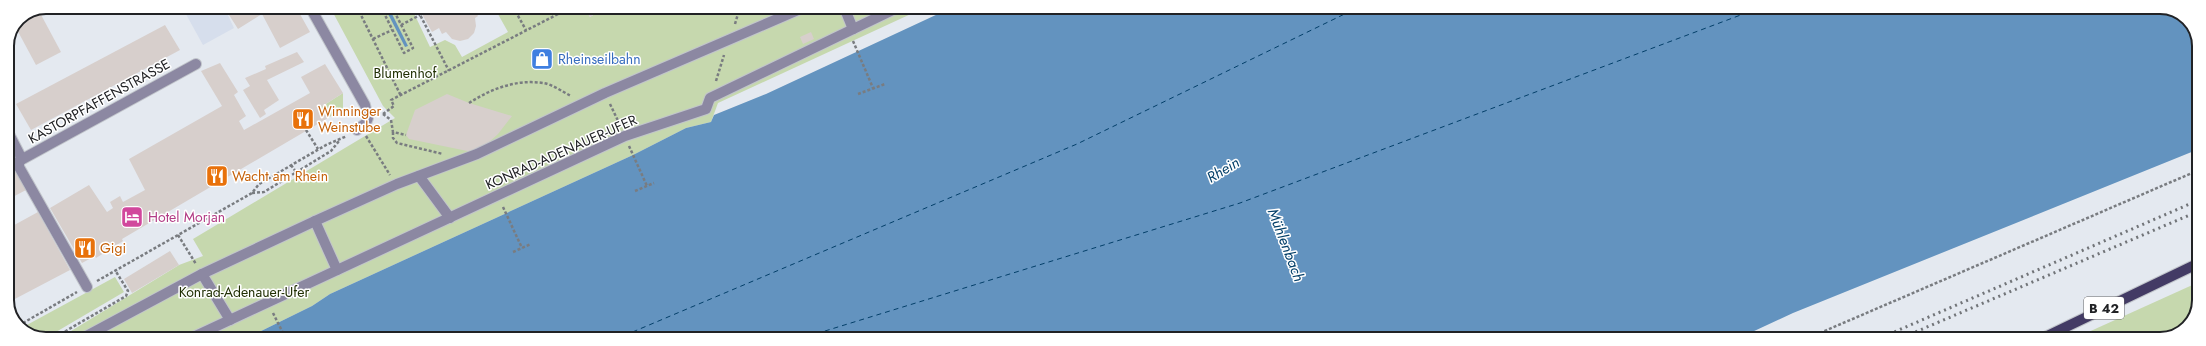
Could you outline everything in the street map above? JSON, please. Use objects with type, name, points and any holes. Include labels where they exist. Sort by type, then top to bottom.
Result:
[{"type":"main road","name":"B 42","points":[[2056,332],[2192,266]]},
{"type":"street","points":[[314,14],[364,106],[368,118],[357,130]]},
{"type":"street","points":[[94,332],[202,274],[315,221],[397,184],[460,160],[605,93],[789,14]]},
{"type":"street","points":[[846,14],[851,30]]},
{"type":"street","name":"KONRAD-ADENAUER-UFER","points":[[204,332],[450,218],[626,140],[706,109],[710,98],[884,14]]},
{"type":"street","name":"KASTORPFAFFENSTRASSE","points":[[14,144],[22,159],[196,64]]},
{"type":"street","points":[[22,159],[19,161],[18,167],[87,287]]},
{"type":"street","points":[[419,176],[450,218]]},
{"type":"street","points":[[315,221],[337,270]]},
{"type":"street","points":[[202,274],[230,320]]},
{"type":"path","points":[[360,14],[401,96]]},
{"type":"path","points":[[384,14],[404,53],[413,48],[396,14]]},
{"type":"path","points":[[517,14],[526,30]]},
{"type":"path","points":[[383,114],[394,106],[392,100],[558,14]]},
{"type":"path","points":[[401,25],[420,15],[449,71]]},
{"type":"path","points":[[373,39],[392,30]]},
{"type":"path","points":[[851,30],[873,88]]},
{"type":"path","points":[[710,98],[730,39]]},
{"type":"path","points":[[469,103],[488,91],[515,84],[544,83],[584,103]]},
{"type":"path","points":[[858,94],[885,84]]},
{"type":"path","points":[[605,93],[646,186]]},
{"type":"path","points":[[391,120],[393,138],[397,143],[455,156],[460,160]]},
{"type":"path","points":[[306,130],[318,149]]},
{"type":"path","points":[[252,194],[259,184],[318,149],[340,140],[357,130],[397,184]]},
{"type":"path","points":[[393,132],[406,134]]},
{"type":"path","points":[[24,323],[252,194],[264,192],[331,151],[340,140]]},
{"type":"path","points":[[291,165],[296,172]]},
{"type":"path","points":[[1822,332],[2192,173]]},
{"type":"path","points":[[635,191],[654,183]]},
{"type":"path","points":[[500,201],[522,248]]},
{"type":"path","points":[[178,235],[195,263]]},
{"type":"path","points":[[513,252],[531,244]]},
{"type":"path","points":[[64,332],[126,296],[128,291],[115,270]]},
{"type":"path","points":[[270,309],[282,332]]},
{"type":"shaded area","points":[[186,14],[227,14],[234,28],[203,45]]},
{"type":"green space","name":"Blumenhof","points":[[334,14],[414,14],[430,47],[445,40],[455,45],[462,57],[508,32],[498,14],[588,14],[590,17],[595,14],[911,14],[718,103],[711,122],[686,128],[633,155],[330,294],[312,306],[259,332],[69,332],[179,265],[203,256],[193,239],[395,118],[383,106]]},
{"type":"green space","points":[[343,93],[343,109],[328,118],[321,107]]},
{"type":"green space","points":[[115,277],[124,292],[56,332],[42,332],[32,329],[26,325]]},
{"type":"green space","points":[[2192,285],[2192,304],[2189,314],[2176,328],[2160,332],[2088,332]]},
{"type":"water","points":[[388,14],[392,14],[408,46],[405,47]]},
{"type":"water","points":[[938,14],[2164,14],[2174,17],[2183,23],[2191,38],[2192,152],[1793,313],[1752,332],[259,332],[312,306],[330,294],[633,155],[686,128],[711,122],[714,115],[766,94]]},
{"type":"building","points":[[228,14],[262,14],[238,29]]},
{"type":"building","points":[[262,14],[300,14],[310,32],[280,48]]},
{"type":"building","points":[[422,14],[477,14],[478,16],[475,18],[476,26],[474,33],[468,39],[460,41],[452,39],[446,32],[442,34],[439,28],[432,32]]},
{"type":"building","points":[[41,15],[61,52],[36,65],[18,31],[28,19]]},
{"type":"building","points":[[165,25],[180,50],[31,130],[16,104]]},
{"type":"building","points":[[811,32],[814,39],[803,44],[800,37]]},
{"type":"building","points":[[297,52],[304,62],[267,80],[279,100],[264,110],[266,114],[260,118],[243,90],[250,86],[245,78],[266,69],[265,66]]},
{"type":"building","points":[[220,63],[238,92],[234,95],[246,116],[239,121],[244,130],[310,93],[301,77],[325,64],[343,93],[321,107],[328,118],[122,239],[123,241],[96,258],[95,256],[82,263],[50,208],[89,185],[107,212],[113,208],[110,202],[120,196],[123,202],[145,190],[129,159],[222,106],[201,71]]},
{"type":"building","points":[[447,94],[469,103],[512,116],[498,134],[477,153],[409,139],[406,135],[415,110]]},
{"type":"building","points":[[14,169],[26,190],[14,196]]},
{"type":"building","points":[[38,212],[70,270],[14,299],[14,225]]},
{"type":"building","name":"Konrad-Adenauer-Ufer","points":[[170,251],[179,265],[132,293],[124,279]]},
{"type":"building","points":[[16,309],[23,322],[19,318]]},
{"type":"ferry route","points":[[633,332],[1077,144],[1345,14]]},
{"type":"ferry route","points":[[822,332],[1240,203],[1743,14]]},
{"type":"railway","points":[[1894,332],[2192,203]]},
{"type":"railway","points":[[1915,332],[2192,214]]},
{"type":"place","name":"Rheinseilbahn","points":[[542,59]]},
{"type":"place","name":"Winninger Weinstube","points":[[303,119]]},
{"type":"place","name":"Wacht am Rhein","points":[[217,176]]},
{"type":"place","name":"Hotel Morjan","points":[[132,217]]},
{"type":"place","name":"Gigi","points":[[85,248]]},
{"type":"water label","name":"Rhein","points":[[1223,170]]},
{"type":"water label","name":"Mühlenbach","points":[[1286,245]]}]
